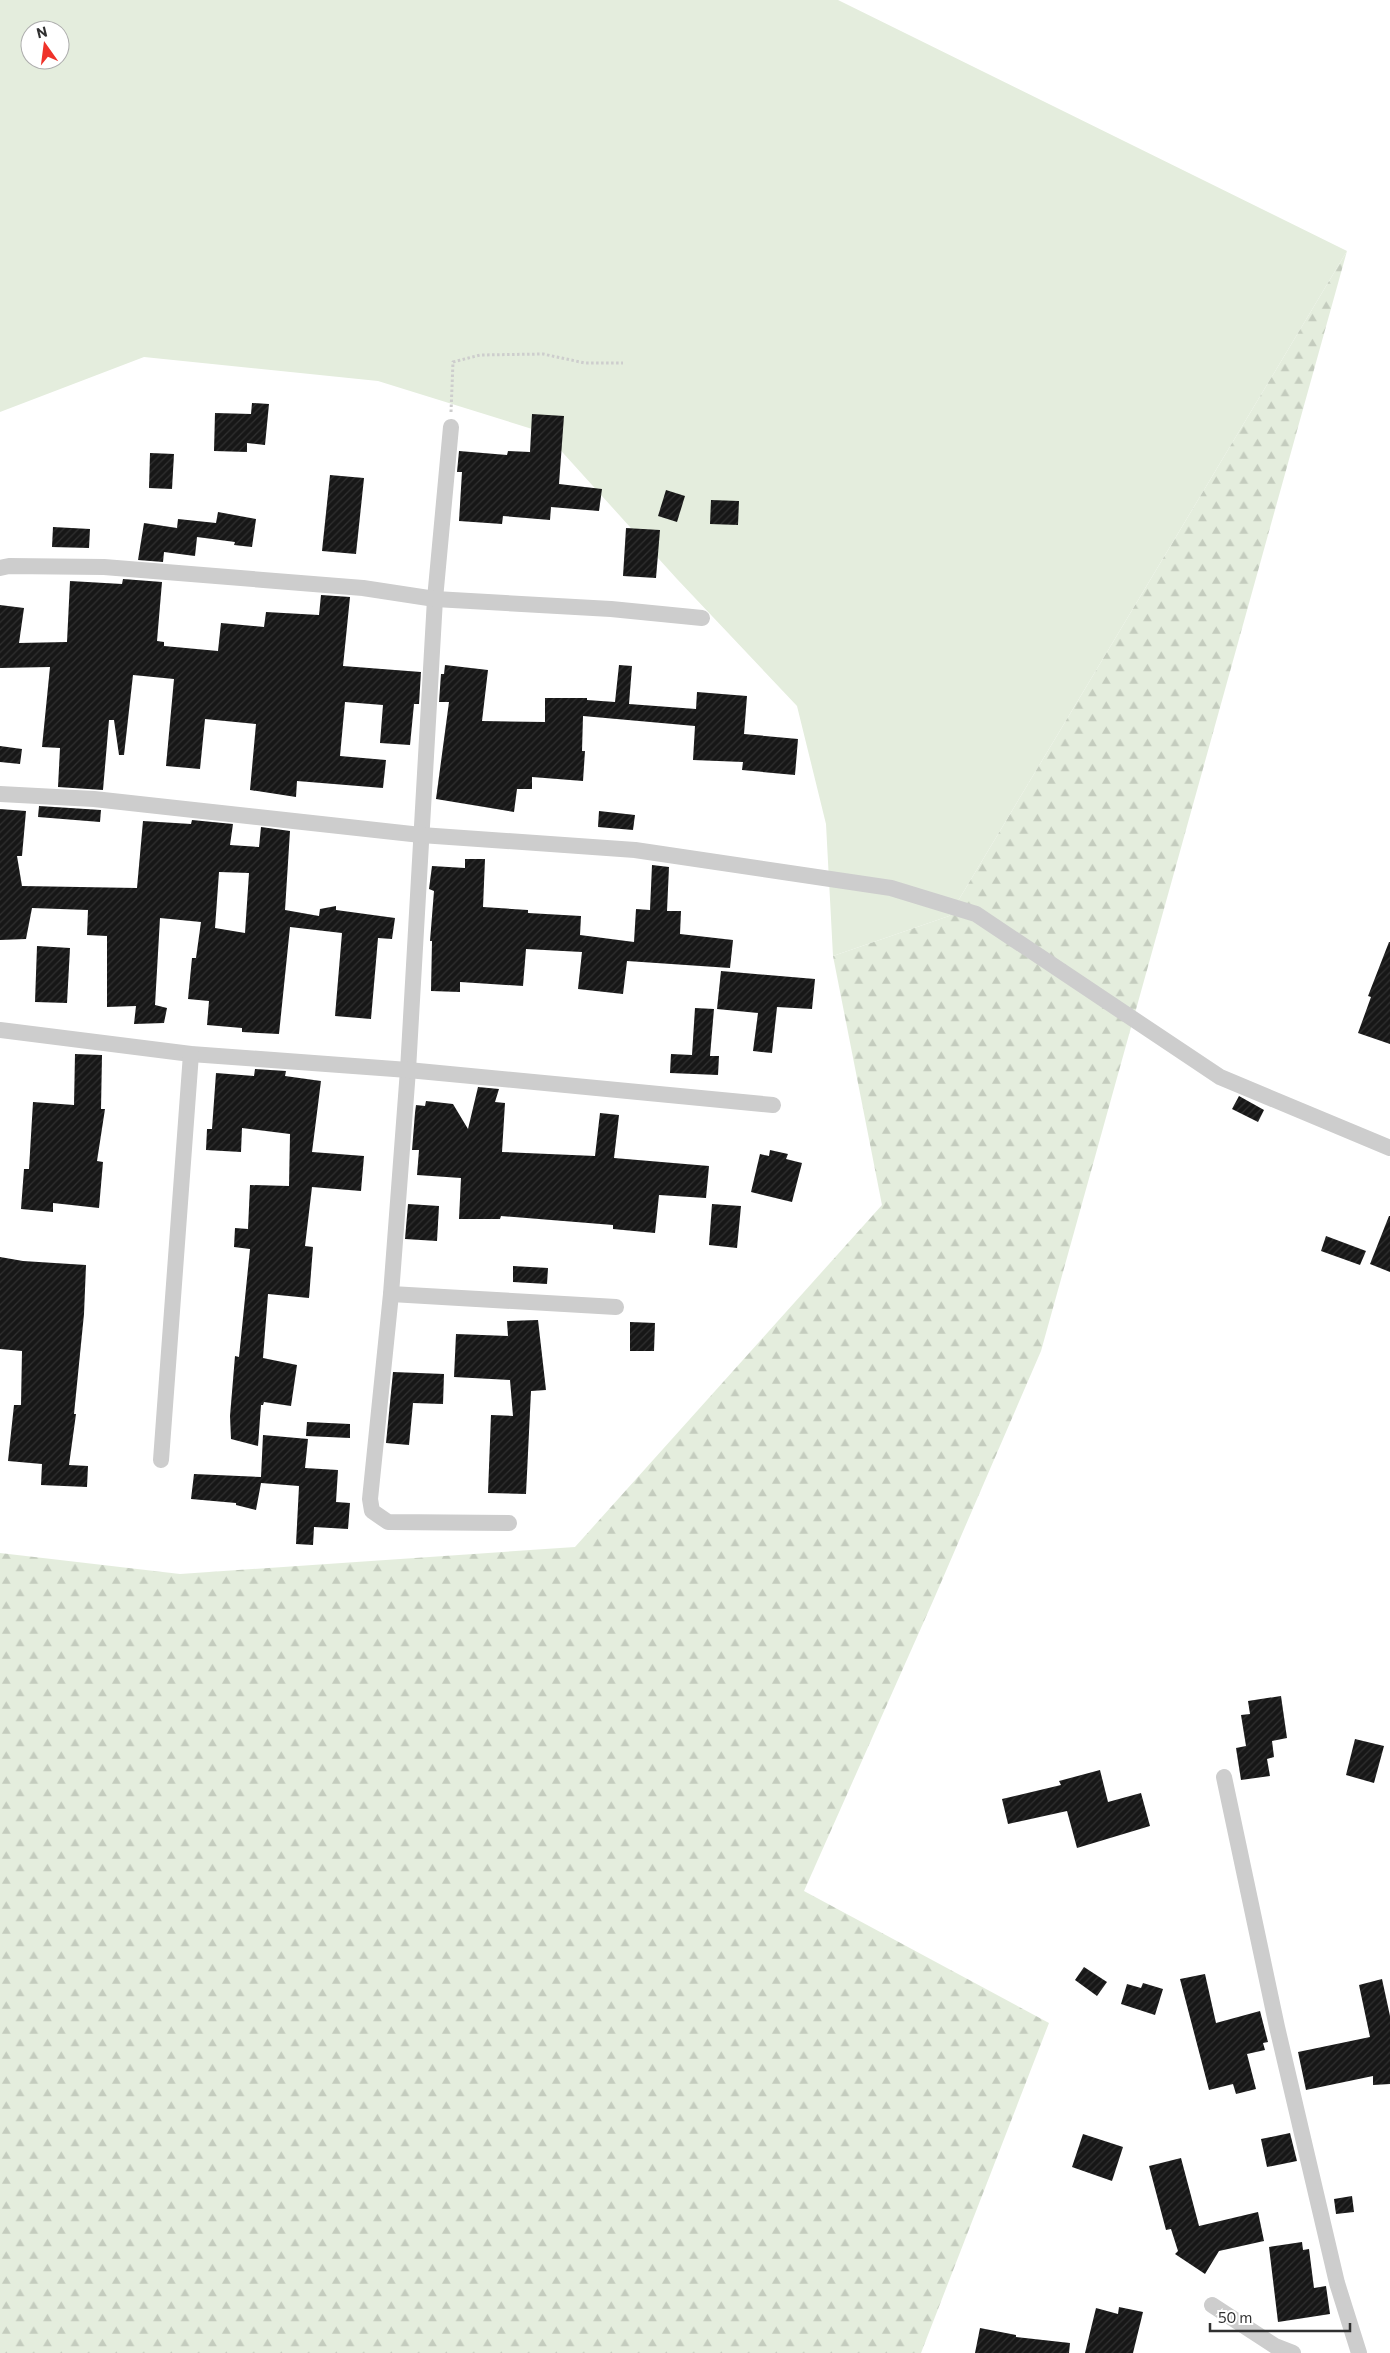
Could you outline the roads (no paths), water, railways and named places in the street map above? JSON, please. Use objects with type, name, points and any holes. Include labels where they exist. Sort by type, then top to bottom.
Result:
[{"type":"street","points":[[451,427],[434,599],[408,1070],[391,1294],[370,1499],[372,1511],[388,1522],[509,1523]]},
{"type":"street","points":[[0,568],[10,566],[104,567],[363,588],[434,599],[611,609],[702,618]]},
{"type":"street","points":[[0,794],[94,798],[421,835],[645,851],[891,888],[976,914],[1220,1077],[1390,1148]]},
{"type":"street","points":[[0,1030],[191,1054],[408,1070],[773,1105]]},
{"type":"street","points":[[161,1460],[191,1054]]},
{"type":"street","points":[[391,1294],[616,1307]]},
{"type":"street","points":[[1224,1777],[1286,2065],[1337,2283],[1359,2353]]},
{"type":"street","points":[[1212,2306],[1275,2346],[1293,2353]]}]
